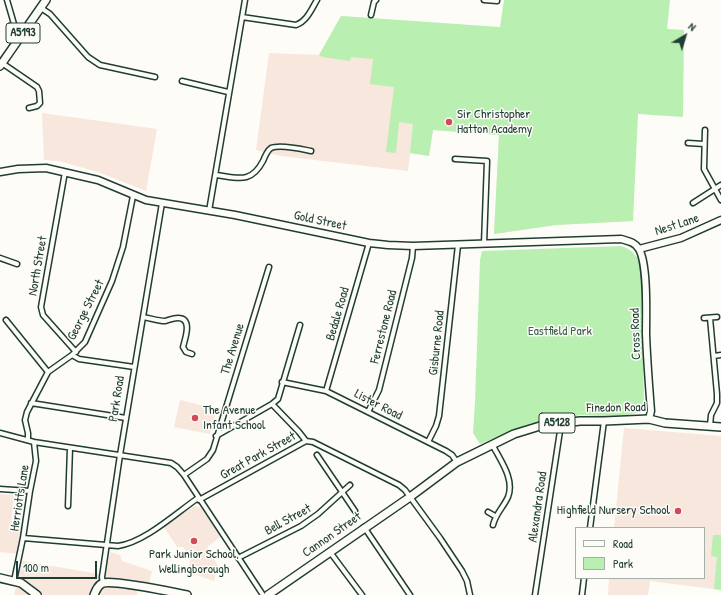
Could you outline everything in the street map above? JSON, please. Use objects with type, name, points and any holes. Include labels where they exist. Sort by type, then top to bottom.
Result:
[{"type":"main road","name":"A5193","points":[[1,65],[46,0]]},
{"type":"main road","name":"Finedon Road","points":[[410,496],[457,462],[514,434],[540,426],[580,420],[604,421],[649,419],[665,423],[721,427]]},
{"type":"main road","name":"Cannon Street","points":[[268,595],[410,496]]},
{"type":"main road","points":[[0,578],[14,581],[28,587],[37,595]]},
{"type":"main road","points":[[94,595],[98,588],[103,584],[123,584],[187,595]]},
{"type":"street","points":[[8,0],[14,24],[22,35]]},
{"type":"street","points":[[209,211],[216,175],[228,92],[245,0]]},
{"type":"street","points":[[242,17],[296,25],[302,23],[307,18],[317,0]]},
{"type":"street","points":[[371,15],[374,2],[376,0]]},
{"type":"street","points":[[484,0],[497,1]]},
{"type":"street","points":[[41,8],[50,14],[88,58],[100,65],[155,77]]},
{"type":"street","points":[[1,65],[36,87],[39,91],[40,103],[37,106],[29,108]]},
{"type":"street","points":[[182,81],[228,92]]},
{"type":"street","points":[[706,130],[704,144],[704,169],[714,190],[721,200]]},
{"type":"street","points":[[688,143],[704,144]]},
{"type":"street","points":[[216,175],[241,179],[247,178],[259,168],[270,148],[276,146],[311,151]]},
{"type":"street","points":[[455,159],[487,161],[484,244]]},
{"type":"street","name":"Gold Street","points":[[0,172],[18,169],[46,168],[98,180],[146,200],[235,215],[369,243],[413,246],[621,239],[632,242],[639,248]]},
{"type":"street","name":"North Street","points":[[66,172],[41,307],[44,315],[74,353]]},
{"type":"street","points":[[693,203],[721,185]]},
{"type":"street","name":"George Street","points":[[28,440],[25,420],[31,403],[48,372],[74,353],[85,342],[112,281],[123,247],[134,196]]},
{"type":"street","name":"Park Road","points":[[103,584],[102,577],[120,455],[162,203]]},
{"type":"street","name":"Nest Lane","points":[[639,248],[681,238],[721,220]]},
{"type":"street","name":"Bedale Road","points":[[326,391],[369,243]]},
{"type":"street","name":"Gisburne Road","points":[[428,442],[439,416],[458,245]]},
{"type":"street","name":"Ferrestone Road","points":[[368,412],[379,390],[412,258],[413,246]]},
{"type":"street","name":"Cross Road","points":[[639,248],[645,272],[649,419]]},
{"type":"street","points":[[0,258],[17,264]]},
{"type":"street","name":"The Avenue","points":[[184,475],[207,459],[212,450],[269,267]]},
{"type":"street","points":[[143,317],[166,321],[178,318],[183,319],[186,323],[187,329],[183,347],[186,352],[192,354]]},
{"type":"street","points":[[704,318],[717,317]]},
{"type":"street","points":[[710,318],[717,394],[717,403],[711,415],[710,426]]},
{"type":"street","points":[[6,320],[48,372]]},
{"type":"street","points":[[216,436],[272,404],[278,399],[300,325]]},
{"type":"street","points":[[74,353],[79,359],[134,368]]},
{"type":"street","points":[[714,356],[721,355]]},
{"type":"street","name":"Lister Road","points":[[282,382],[326,391],[428,442],[452,456],[457,462]]},
{"type":"street","points":[[31,403],[126,418]]},
{"type":"street","points":[[272,404],[306,441]]},
{"type":"street","points":[[590,527],[604,421]]},
{"type":"street","name":"Alexandra Road","points":[[535,595],[560,431],[558,423]]},
{"type":"street","points":[[0,433],[34,442],[171,463],[184,475],[263,595]]},
{"type":"street","name":"Great Park Street","points":[[23,538],[118,546],[128,544],[142,538],[199,499],[306,441],[313,442],[324,447],[399,484],[410,496],[462,571],[467,581],[470,595]]},
{"type":"street","name":"Herriotts Lane","points":[[14,581],[36,461],[34,442]]},
{"type":"street","points":[[492,444],[506,470],[510,484],[508,497],[495,516],[493,525]]},
{"type":"street","points":[[68,506],[70,448]]},
{"type":"street","points":[[317,455],[355,511]]},
{"type":"street","name":"Bell Street","points":[[238,558],[301,526],[318,514],[343,493],[350,485]]},
{"type":"street","points":[[0,489],[30,491]]},
{"type":"street","points":[[488,512],[495,516]]},
{"type":"street","points":[[364,528],[410,595]]},
{"type":"street","points":[[329,552],[362,595]]},
{"type":"street","points":[[582,595],[584,579]]},
{"type":"shaded area","name":"Sir Christopher Hatton Academy","points":[[341,16],[505,28],[633,221],[556,225],[494,234],[499,135],[433,130],[429,156],[410,153],[408,171],[281,156],[256,150],[269,53],[319,55]]},
{"type":"shaded area","points":[[42,113],[157,129],[146,191],[98,172],[59,161],[44,160]]},
{"type":"shaded area","name":"The Avenue Infant School","points":[[180,400],[217,409],[210,434],[174,427]]},
{"type":"shaded area","points":[[624,428],[721,436],[721,590],[650,581],[648,595],[608,595],[609,579],[705,579],[705,527],[614,527]]},
{"type":"shaded area","points":[[0,494],[14,495],[11,524],[24,526],[19,554],[0,552]]},
{"type":"shaded area","name":"Park Junior School, Wellingborough","points":[[194,506],[200,507],[223,535],[207,547],[218,566],[214,581],[188,572],[191,557],[183,547],[177,547],[164,527]]},
{"type":"shaded area","points":[[110,552],[120,555],[122,561],[152,571],[148,586],[138,585],[137,595],[14,595],[23,561],[105,575]]},
{"type":"green space","name":"Sir Christopher Hatton Academy","points":[[504,0],[670,0],[667,29],[684,30],[683,117],[638,114],[633,221],[556,225],[494,234],[499,135],[433,130],[429,156],[410,153],[413,124],[399,122],[396,153],[386,152],[394,87],[370,84],[373,59],[351,57],[350,61],[323,57],[319,55],[341,16],[500,27]]},
{"type":"green space","name":"Eastfield Park","points":[[621,246],[632,252],[641,263],[644,403],[637,413],[617,417],[581,415],[529,424],[480,444],[473,433],[480,260],[482,251]]},
{"type":"green space","points":[[713,535],[721,535],[721,590],[714,589],[717,557],[711,556]]},
{"type":"place","name":"Sir Christopher Hatton Academy","points":[[449,122]]},
{"type":"place","name":"The Avenue Infant School","points":[[195,418]]},
{"type":"place","name":"Highfield Nursery School","points":[[678,511]]},
{"type":"place","name":"Park Junior School, Wellingborough","points":[[194,541]]}]
